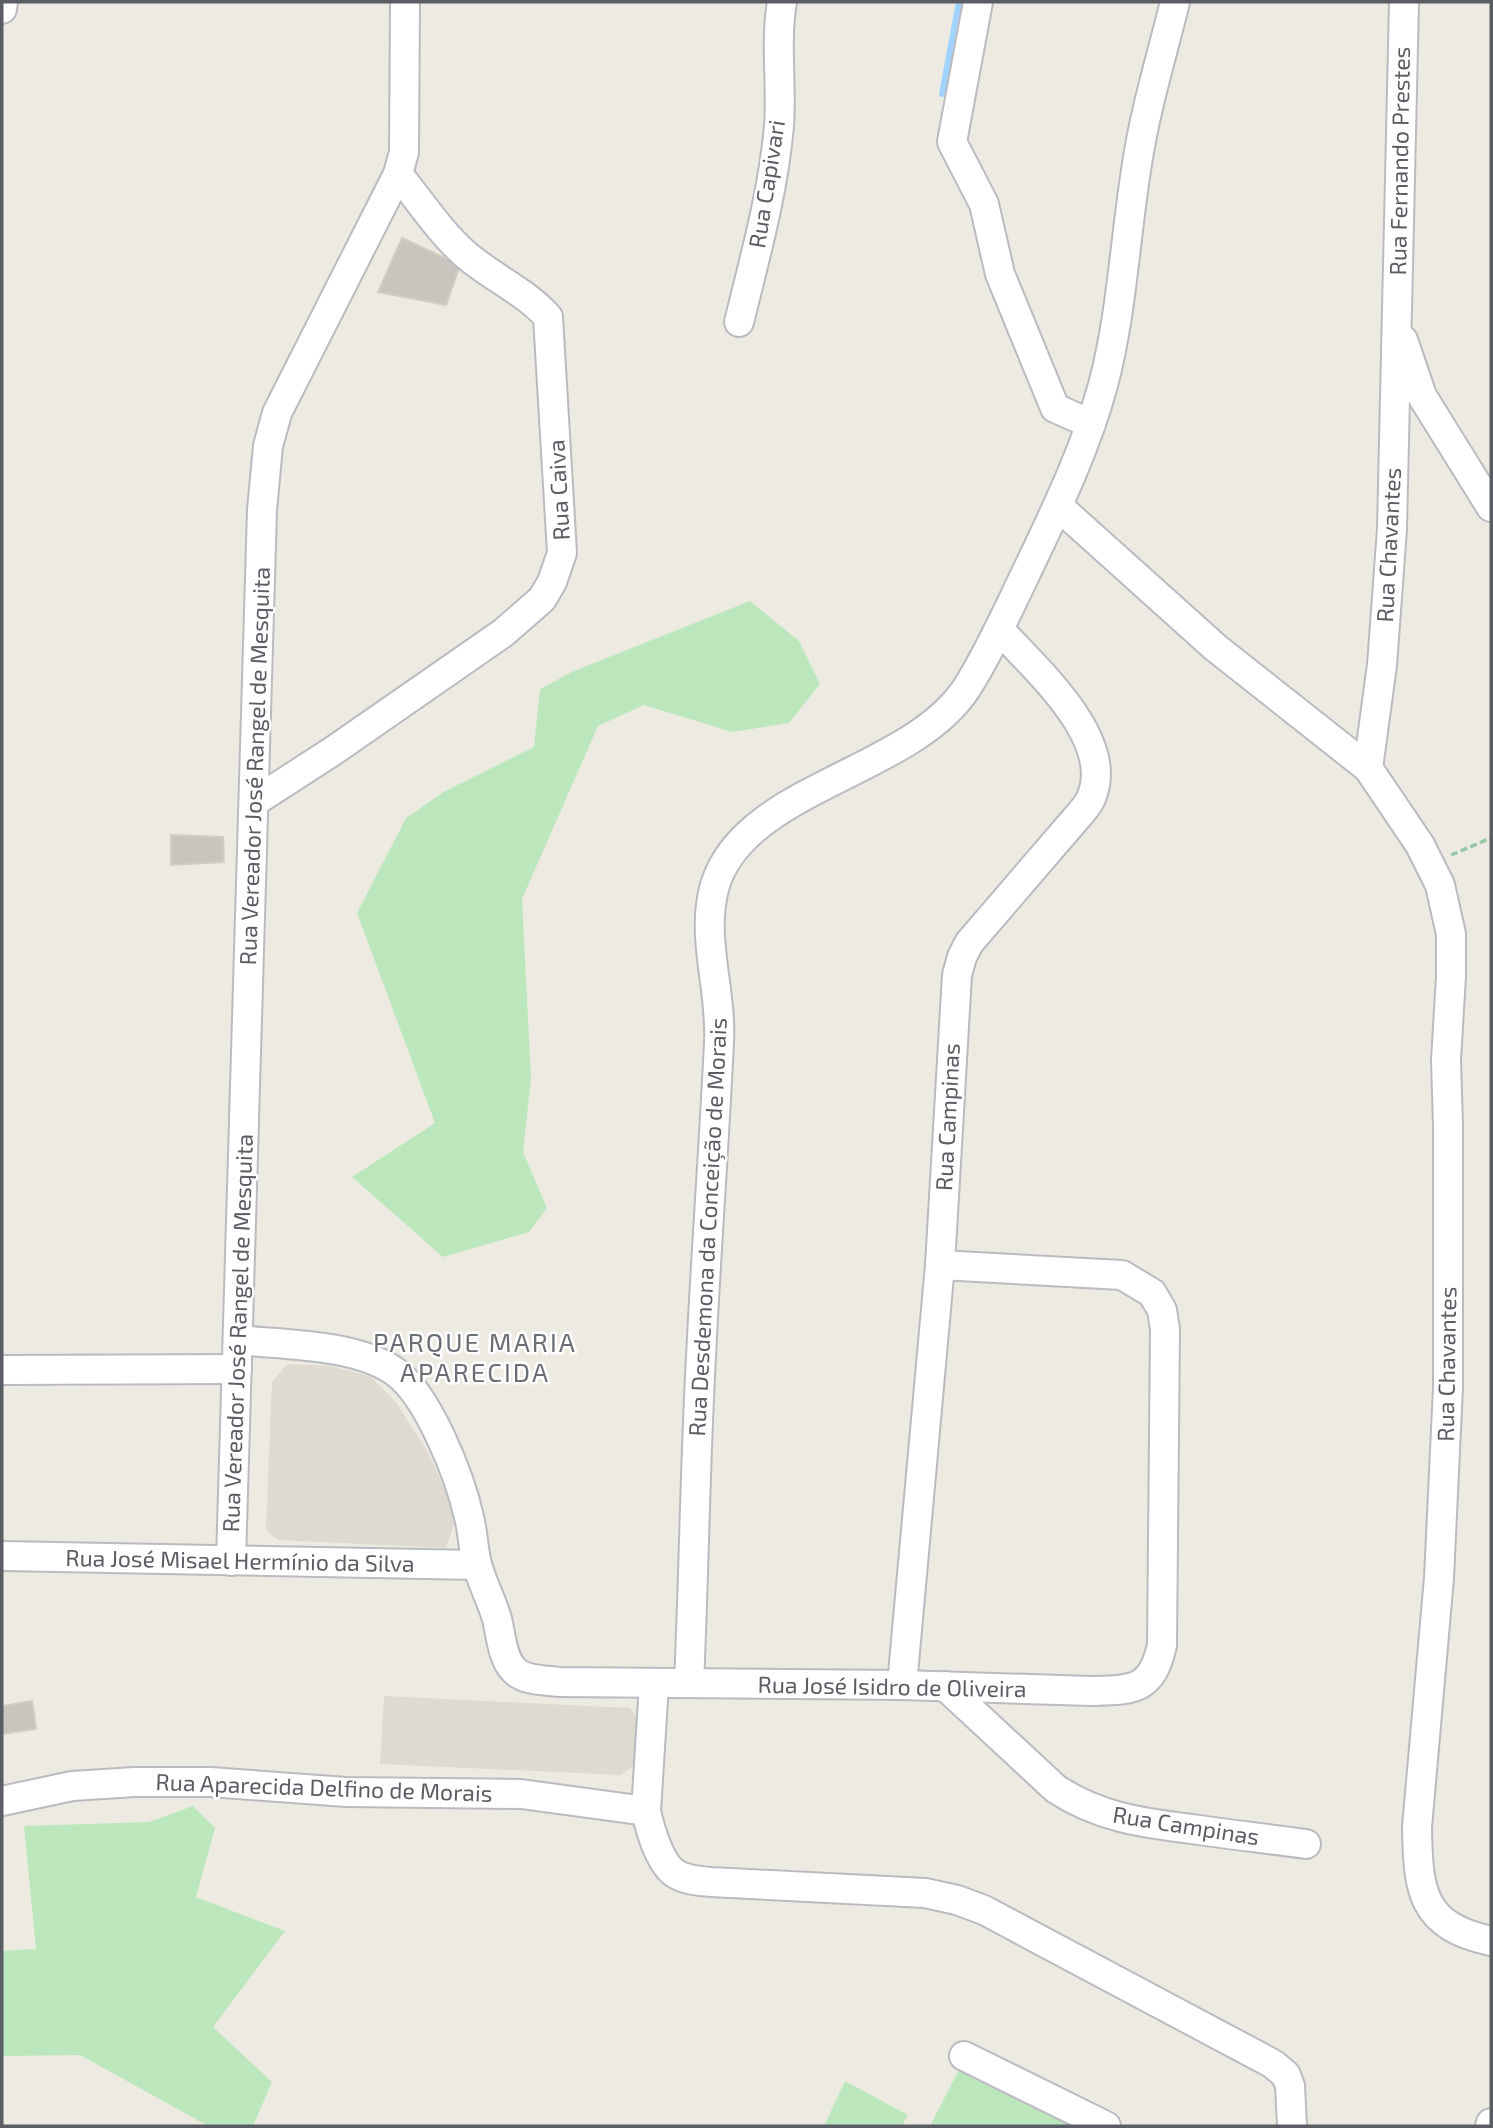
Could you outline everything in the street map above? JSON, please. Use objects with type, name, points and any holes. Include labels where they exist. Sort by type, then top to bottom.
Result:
[{"type":"street","points":[[2,9],[3,2]]},
{"type":"street","name":"Rua Vereador José Rangel de Mesquita","points":[[231,1561],[262,510],[268,446],[277,413],[398,174],[404,152],[405,2]]},
{"type":"street","name":"Rua Capivari","points":[[739,322],[774,169],[779,121],[778,43],[782,2]]},
{"type":"street","points":[[978,2],[952,142],[985,204],[1000,274],[1055,408],[1091,424]]},
{"type":"street","name":"Rua Desdemona da Conceição de Morais","points":[[689,1682],[701,1359],[720,1031],[708,919],[715,886],[724,863],[746,836],[789,805],[915,738],[941,719],[965,690],[999,629],[1058,506],[1091,424],[1105,380],[1137,161],[1175,2]]},
{"type":"street","name":"Rua Fernando Prestes","points":[[1396,320],[1404,2]]},
{"type":"street","name":"Rua Caiva","points":[[254,802],[503,634],[542,599],[552,582],[562,553],[548,317],[534,302],[513,290],[464,253],[398,174]]},
{"type":"street","points":[[1396,320],[1422,396],[1491,507]]},
{"type":"street","name":"Rua Chavantes","points":[[1368,768],[1382,665],[1392,529],[1396,320]]},
{"type":"street","name":"Rua Chavantes","points":[[1058,506],[1216,648],[1368,768],[1420,845],[1440,885],[1451,934],[1446,1060],[1448,1387],[1439,1578],[1417,1827],[1417,1866],[1426,1899],[1437,1917],[1451,1927],[1491,1941]]},
{"type":"street","name":"Rua Campinas","points":[[902,1685],[940,1265],[955,991],[962,957],[983,925],[1085,807],[1091,799],[1096,783],[1096,765],[1084,730],[1068,705],[999,629]]},
{"type":"street","name":"Rua José Isidro de Oliveira","points":[[238,1340],[337,1349],[372,1360],[395,1372],[418,1396],[443,1442],[469,1515],[477,1565],[506,1654],[514,1670],[526,1678],[559,1682],[902,1685],[1102,1691],[1140,1686],[1151,1677],[1162,1645],[1165,1329],[1162,1310],[1152,1293],[1122,1275],[940,1265]]},
{"type":"street","points":[[2,1370],[237,1369]]},
{"type":"street","name":"Rua José Misael Hermínio da Silva","points":[[2,1556],[477,1565]]},
{"type":"street","points":[[654,1684],[646,1811],[651,1831],[673,1871],[691,1880],[925,1893],[957,1900],[984,1910],[1273,2064],[1286,2075],[1290,2086],[1292,2126]]},
{"type":"street","name":"Rua Campinas","points":[[945,1686],[1056,1789],[1102,1813],[1133,1821],[1306,1844]]},
{"type":"street","name":"Rua Aparecida Delfino de Morais","points":[[2,1801],[72,1786],[135,1782],[210,1782],[346,1792],[521,1794],[646,1811]]},
{"type":"street","points":[[964,2056],[1106,2126]]},
{"type":"path","points":[[1429,864],[1491,838]]},
{"type":"shaded area","points":[[287,1364],[331,1366],[371,1377],[396,1402],[427,1451],[449,1499],[454,1524],[446,1548],[278,1540],[266,1530],[272,1382]]},
{"type":"shaded area","points":[[384,1696],[630,1708],[639,1721],[633,1766],[621,1775],[380,1764]]},
{"type":"green space","points":[[750,601],[799,641],[820,684],[789,723],[732,732],[644,705],[598,726],[522,899],[531,1078],[523,1152],[547,1208],[529,1232],[443,1257],[352,1177],[435,1123],[357,913],[406,818],[445,791],[534,747],[540,689],[574,671]]},
{"type":"green space","points":[[193,1806],[215,1828],[196,1897],[285,1931],[213,2027],[272,2082],[253,2126],[208,2126],[80,2055],[2,2056],[2,1951],[36,1949],[24,1826],[149,1822]]},
{"type":"green space","points":[[964,2060],[1092,2126],[930,2126]]},
{"type":"green space","points":[[845,2081],[908,2115],[902,2126],[824,2126]]},
{"type":"building","points":[[402,238],[460,265],[446,305],[378,292]]},
{"type":"building","points":[[171,835],[223,837],[224,862],[171,865]]},
{"type":"building","points":[[32,1701],[36,1729],[2,1734],[2,1706]]},
{"type":"waterway","points":[[942,94],[959,2]]},
{"type":"district","name":"PARQUE MARIA APARECIDA","points":[[475,1358]]}]
